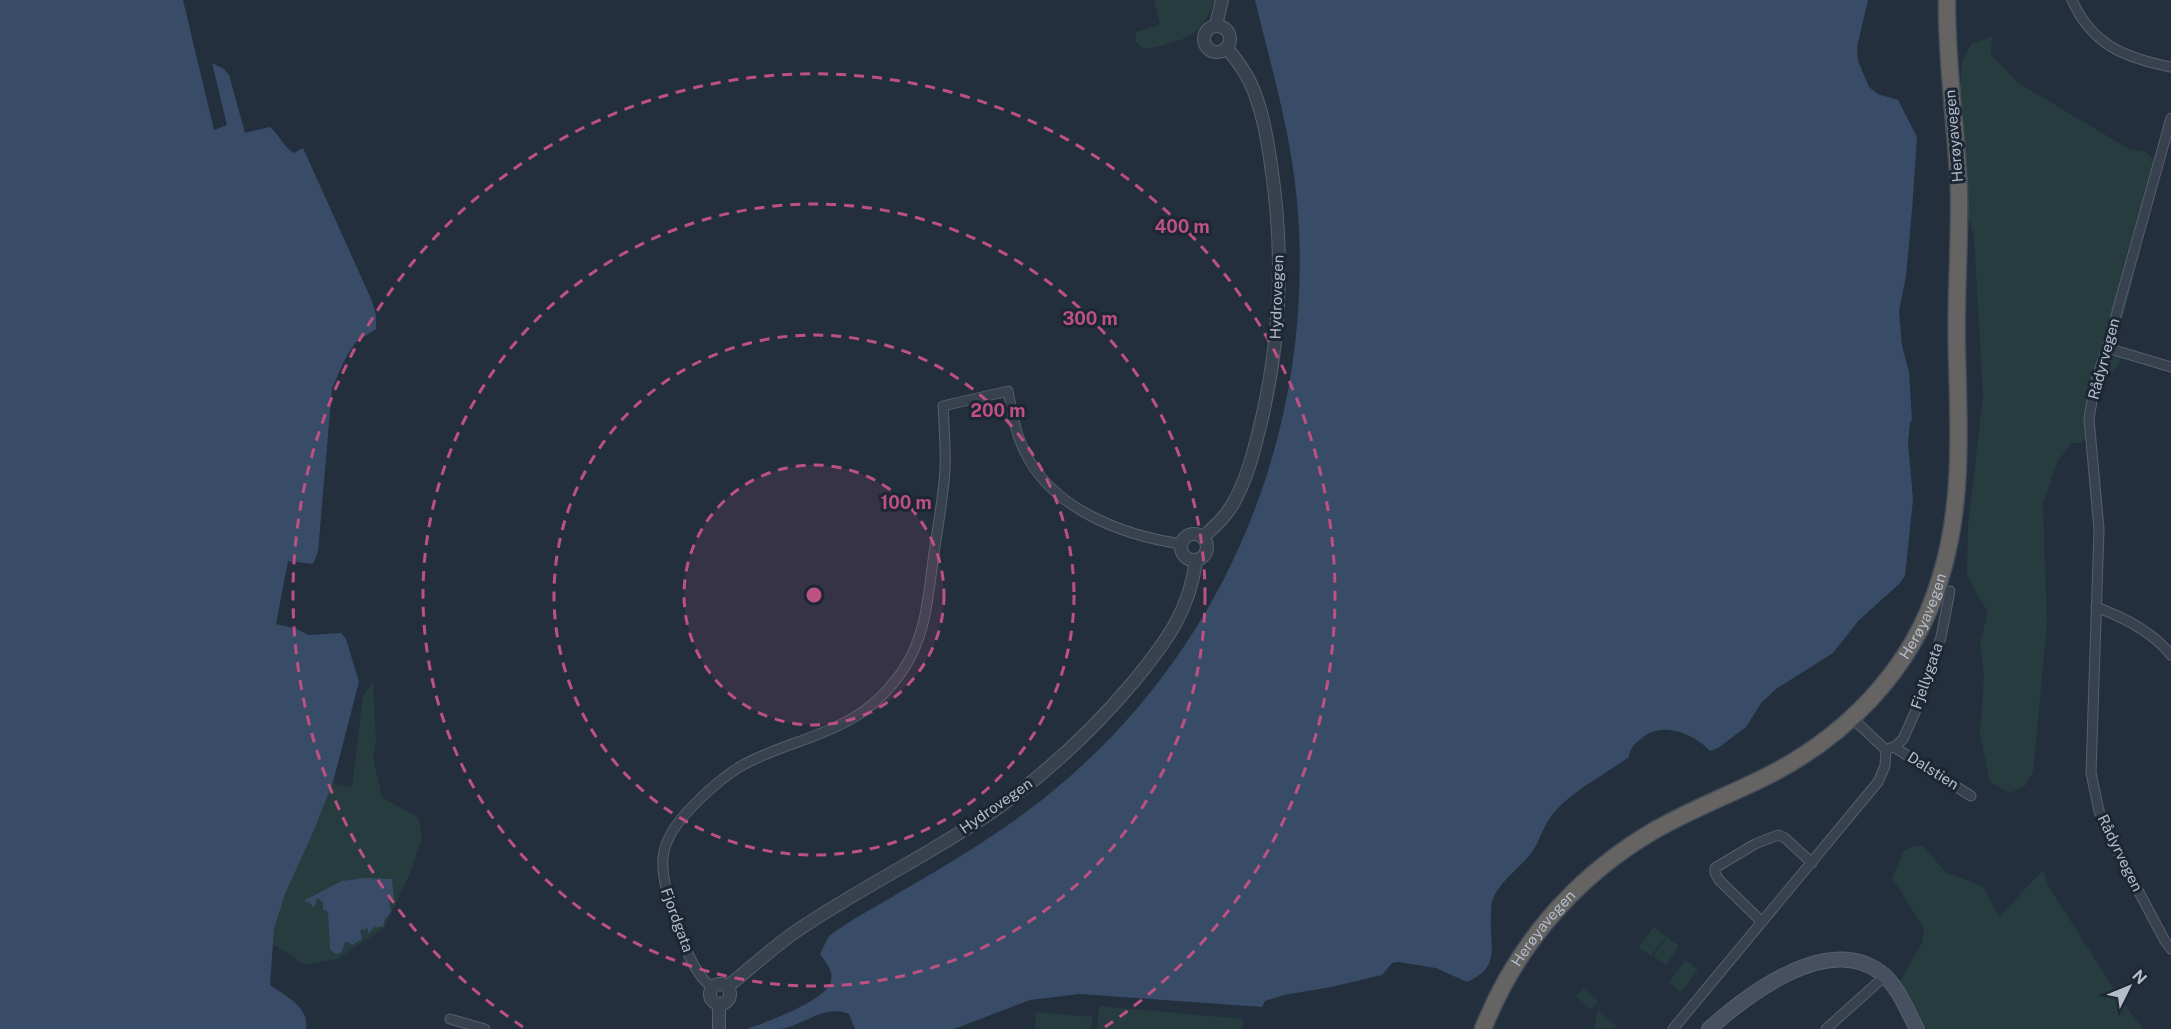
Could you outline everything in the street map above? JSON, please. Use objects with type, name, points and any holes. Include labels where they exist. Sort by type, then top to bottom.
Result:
[{"type":"highway","name":"Herøyavegen","points":[[1483,1029],[1504,983],[1529,944],[1554,912],[1597,870],[1631,845],[1669,823],[1791,764],[1816,748],[1852,718],[1890,677],[1920,630],[1940,581],[1953,520],[1960,454],[1957,321],[1959,196],[1948,61],[1947,0]]},
{"type":"main road","points":[[1709,1029],[1769,984],[1791,972],[1818,963],[1838,960],[1873,967],[1885,976],[1917,1029]]},
{"type":"street","points":[[1216,26],[1222,0]]},
{"type":"street","points":[[2072,0],[2090,30],[2108,46],[2123,53],[2171,67]]},
{"type":"street","points":[[1216,26],[1226,29],[1231,38],[1227,48],[1214,52],[1206,47],[1204,35],[1209,28],[1216,26]]},
{"type":"street","name":"Hydrovegen","points":[[1203,537],[1223,519],[1235,501],[1251,463],[1272,371],[1280,274],[1276,210],[1265,132],[1250,83],[1227,48]]},
{"type":"street","name":"Rådyrvegen","points":[[2171,118],[2107,348],[2095,383],[2089,419],[2099,529],[2091,750],[2093,790],[2098,811],[2115,847],[2160,933],[2171,949]]},
{"type":"street","points":[[2107,348],[2171,367]]},
{"type":"street","name":"Fjordgata","points":[[712,988],[700,976],[691,959],[665,890],[661,863],[664,845],[678,822],[707,791],[724,777],[752,761],[820,734],[854,717],[886,691],[907,663],[920,635],[927,609],[945,471],[943,406],[1008,391],[1023,450],[1035,470],[1057,494],[1077,509],[1107,523],[1181,544]]},
{"type":"street","points":[[1194,534],[1203,537],[1207,545],[1206,553],[1196,560],[1190,560],[1182,554],[1181,544],[1186,536],[1194,534]]},
{"type":"street","name":"Hydrovegen","points":[[728,987],[799,929],[998,808],[1066,753],[1119,699],[1164,642],[1187,602],[1196,560]]},
{"type":"street","name":"Fjellygata","points":[[1673,1029],[1878,782],[1890,749],[1903,739],[1929,676],[1945,621],[1950,591]]},
{"type":"street","points":[[2096,607],[2138,628],[2171,655]]},
{"type":"street","points":[[1852,718],[1890,749]]},
{"type":"street","name":"Dalstien","points":[[1890,749],[1971,796]]},
{"type":"street","points":[[1762,922],[1719,880],[1715,873],[1716,868],[1755,844],[1778,835],[1785,838],[1812,863]]},
{"type":"street","points":[[1826,1029],[1885,976]]},
{"type":"street","points":[[721,984],[728,987],[730,999],[719,1005],[711,999],[712,988],[721,984]]},
{"type":"street","points":[[718,1029],[719,1005]]},
{"type":"street","points":[[450,1019],[485,1029]]},
{"type":"green space","points":[[1154,0],[1214,0],[1207,17],[1198,30],[1176,41],[1143,48],[1136,42],[1136,32],[1160,25]]},
{"type":"green space","points":[[1992,37],[1991,54],[2017,82],[2131,150],[2144,151],[2154,161],[2158,179],[2117,342],[2120,351],[2119,363],[2106,379],[2092,412],[2094,426],[2091,433],[2081,443],[2071,443],[2057,463],[2043,504],[2047,624],[2033,772],[2025,786],[2010,793],[1990,782],[1980,735],[1984,677],[1980,642],[1988,612],[1967,574],[1968,526],[1983,396],[1974,236],[1955,169],[1962,61],[1972,43]]},
{"type":"green space","points":[[373,682],[376,741],[373,758],[382,797],[419,818],[422,837],[409,876],[384,928],[337,959],[305,965],[271,943],[286,882],[327,782],[352,787],[363,696]]},
{"type":"green space","points":[[1913,846],[1923,846],[1946,873],[1983,886],[1999,917],[2043,870],[2049,887],[2114,989],[2143,1029],[1927,1029],[1911,1000],[1896,989],[1922,943],[1924,928],[1892,878],[1904,851]]},
{"type":"green space","points":[[1654,927],[1666,936],[1651,956],[1639,947]]},
{"type":"green space","points":[[1667,937],[1679,946],[1666,965],[1653,956]]},
{"type":"green space","points":[[1686,960],[1698,970],[1681,992],[1669,982]]},
{"type":"green space","points":[[1583,988],[1598,1001],[1591,1009],[1576,997]]},
{"type":"green space","points":[[1099,1006],[1243,1019],[1242,1029],[1097,1029]]},
{"type":"green space","points":[[1598,1010],[1618,1028],[1594,1029]]},
{"type":"green space","points":[[1036,1012],[1092,1017],[1091,1029],[1035,1029]]},
{"type":"water","points":[[0,0],[183,0],[214,130],[227,125],[212,63],[224,69],[229,75],[245,133],[270,127],[294,153],[303,148],[372,301],[376,315],[376,329],[356,342],[346,357],[332,388],[318,552],[313,564],[288,561],[276,624],[297,629],[308,635],[341,633],[346,639],[359,682],[333,782],[285,894],[274,929],[270,985],[300,1008],[306,1021],[306,1029],[0,1029]]},
{"type":"water","points":[[1255,0],[1868,0],[1857,47],[1858,61],[1869,87],[1878,94],[1898,100],[1917,137],[1906,276],[1899,311],[1902,346],[1909,372],[1912,420],[1908,443],[1913,499],[1905,576],[1859,620],[1833,653],[1776,689],[1761,703],[1746,727],[1718,748],[1710,751],[1695,739],[1677,731],[1659,730],[1650,733],[1633,746],[1629,757],[1578,791],[1559,807],[1549,819],[1532,852],[1501,885],[1493,898],[1489,962],[1485,970],[1467,982],[1436,968],[1398,962],[1392,963],[1382,975],[1284,995],[1265,1001],[1262,1007],[1080,994],[1030,1000],[954,1029],[855,1029],[849,1014],[832,1012],[823,1013],[781,1029],[747,1029],[793,1011],[825,991],[830,984],[831,976],[820,954],[829,936],[977,845],[1054,790],[1115,733],[1168,669],[1213,600],[1248,526],[1275,448],[1292,367],[1299,285],[1297,201],[1290,150]]},
{"type":"water","points":[[365,878],[392,879],[394,898],[389,899],[391,912],[385,919],[383,927],[376,928],[375,926],[368,934],[368,927],[364,931],[363,928],[360,931],[362,939],[352,945],[345,942],[341,953],[336,954],[330,950],[328,912],[323,909],[323,902],[317,898],[313,907],[305,900],[342,881]]}]
